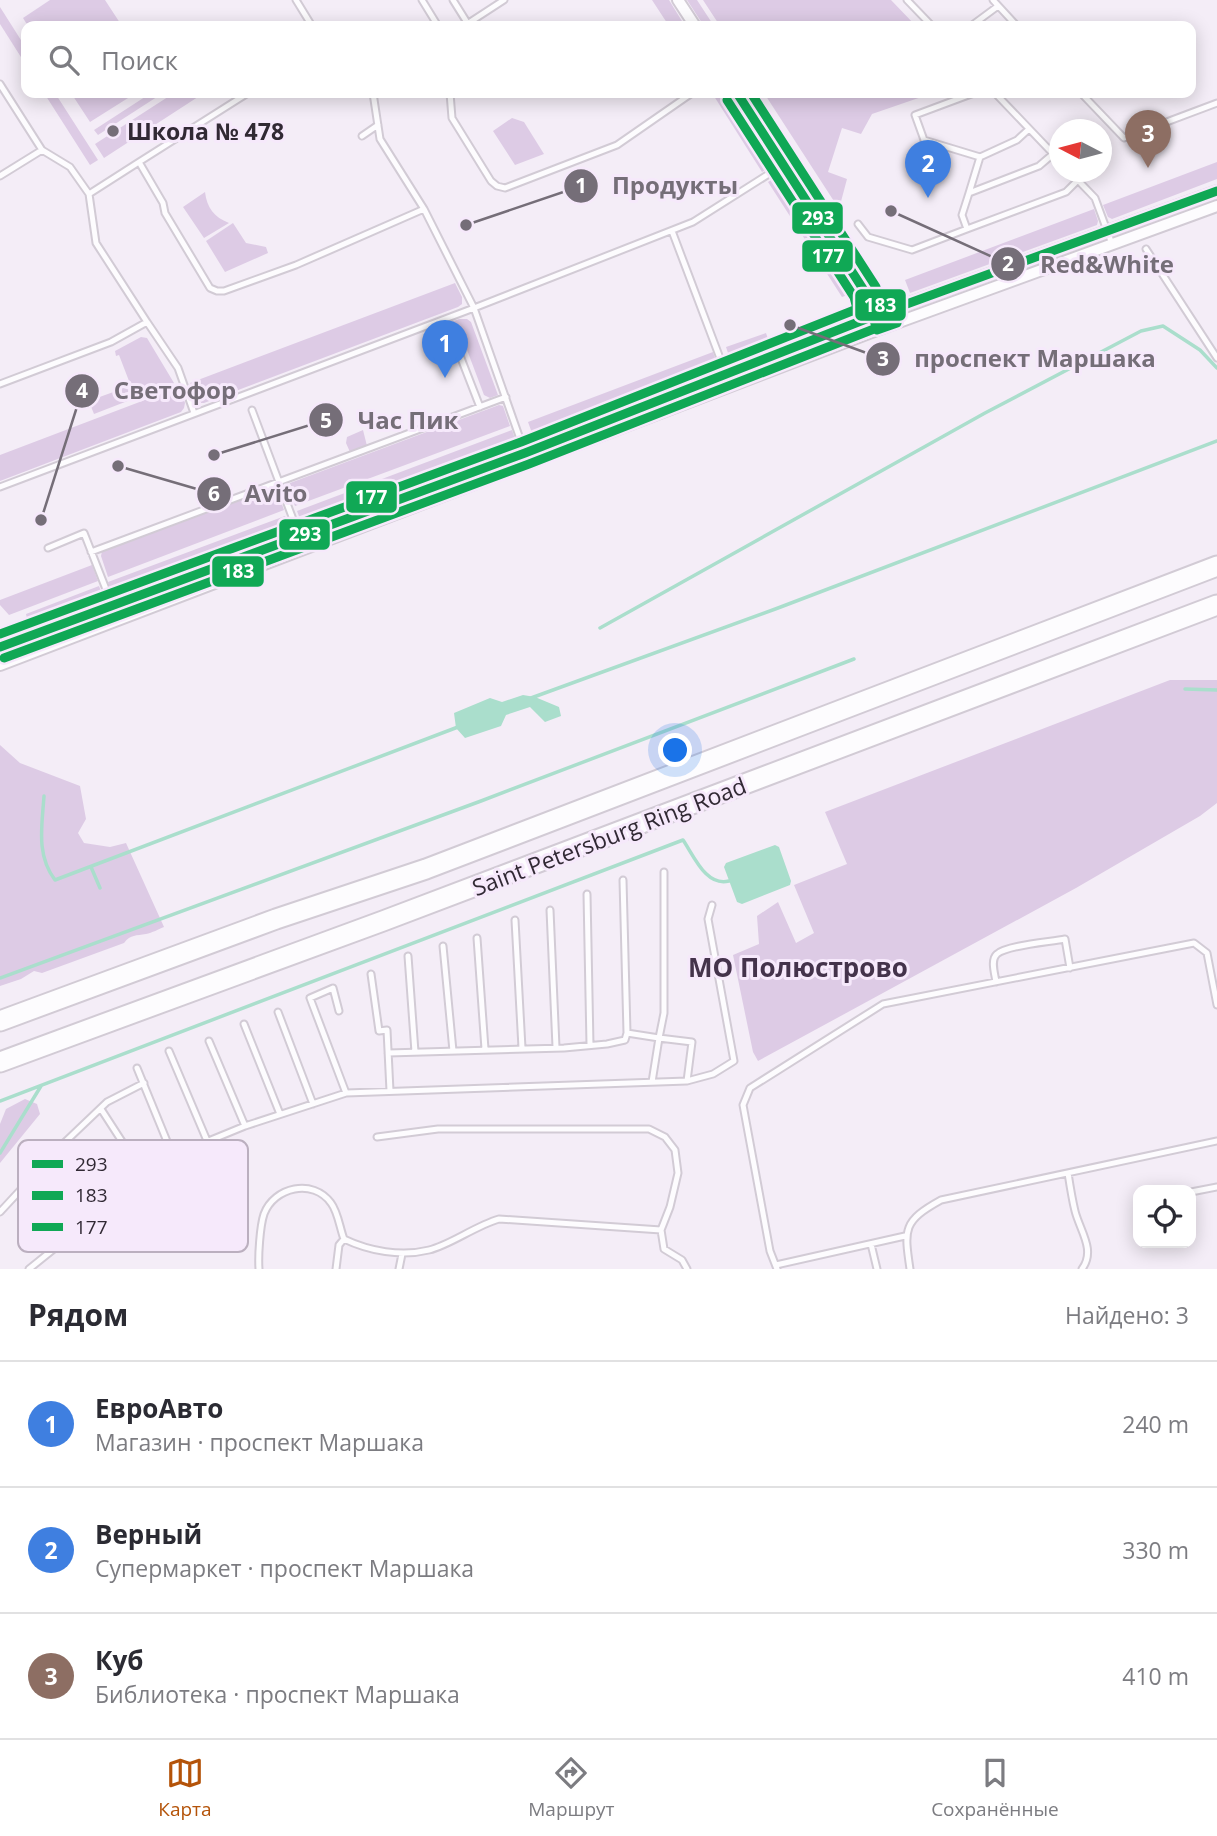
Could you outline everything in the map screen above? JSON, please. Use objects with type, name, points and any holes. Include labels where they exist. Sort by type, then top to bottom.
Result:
[{"type":"highway","name":"Saint Petersburg Ring Road","points":[[0,1021],[276,919],[426,869],[1217,566]]},
{"type":"highway","name":"Saint Petersburg Ring Road","points":[[0,1062],[370,926],[1217,606]]},
{"type":"street","points":[[678,0],[692,21]]},
{"type":"street","points":[[740,98],[865,292],[877,330]]},
{"type":"street","points":[[0,647],[526,453],[871,317],[1217,191]]},
{"type":"street","points":[[0,664],[877,330],[1217,206]]},
{"type":"lane","points":[[296,0],[309,21]]},
{"type":"lane","points":[[422,0],[435,21]]},
{"type":"lane","points":[[453,0],[464,21]]},
{"type":"lane","points":[[472,21],[504,0]]},
{"type":"lane","points":[[907,0],[927,21]]},
{"type":"lane","points":[[993,0],[1012,21]]},
{"type":"lane","points":[[978,21],[998,6]]},
{"type":"lane","points":[[0,84],[42,150],[70,167],[89,194],[96,243],[178,368],[194,413]]},
{"type":"lane","points":[[89,194],[240,98]]},
{"type":"lane","points":[[374,98],[380,139],[424,209],[474,308],[526,453]]},
{"type":"lane","points":[[450,98],[452,118],[491,181],[505,188],[617,145],[685,98]]},
{"type":"lane","points":[[961,98],[915,115],[924,140],[980,157],[1017,140],[1029,129]]},
{"type":"lane","points":[[1000,98],[1049,150]]},
{"type":"lane","points":[[1086,98],[1124,138],[1217,103]]},
{"type":"lane","points":[[362,136],[378,125]]},
{"type":"lane","points":[[0,176],[42,150]]},
{"type":"lane","points":[[967,229],[962,215],[980,157]]},
{"type":"lane","points":[[969,193],[1039,166],[1049,157]]},
{"type":"lane","points":[[139,162],[163,203],[171,224],[210,288],[217,291],[296,264],[424,209]]},
{"type":"lane","points":[[0,487],[672,231],[713,211],[783,165]]},
{"type":"lane","points":[[858,224],[868,237],[912,250],[1066,192],[1076,182]]},
{"type":"lane","points":[[1080,182],[1095,198],[1112,244]]},
{"type":"lane","points":[[672,231],[726,374]]},
{"type":"lane","points":[[1146,249],[1217,358]]},
{"type":"lane","points":[[0,384],[111,342],[147,322]]},
{"type":"lane","points":[[452,335],[480,407]]},
{"type":"lane","points":[[91,552],[506,397]]},
{"type":"lane","points":[[252,410],[300,538]]},
{"type":"lane","points":[[48,548],[84,533],[113,607]]},
{"type":"lane","points":[[652,1082],[664,1013],[664,872]]},
{"type":"lane","points":[[388,1053],[556,1047],[625,1040],[627,1033],[622,880]]},
{"type":"lane","points":[[587,894],[590,1045]]},
{"type":"lane","points":[[215,1140],[245,1126],[346,1093],[652,1082],[687,1080],[713,1074],[734,1061],[708,919],[712,905]]},
{"type":"lane","points":[[550,910],[556,1047]]},
{"type":"lane","points":[[515,919],[522,1048]]},
{"type":"lane","points":[[477,938],[485,1049]]},
{"type":"lane","points":[[996,982],[994,960],[997,954],[1008,949],[1065,939],[1070,968]]},
{"type":"lane","points":[[905,1236],[776,1267],[743,1105],[750,1088],[883,1004],[1194,943],[1207,953],[1217,1005]]},
{"type":"lane","points":[[443,946],[453,1051]]},
{"type":"lane","points":[[408,956],[415,1052]]},
{"type":"lane","points":[[371,974],[379,1031],[387,1030],[390,1091]]},
{"type":"lane","points":[[339,1011],[333,988],[310,998],[346,1093]]},
{"type":"lane","points":[[278,1012],[313,1104]]},
{"type":"lane","points":[[244,1024],[280,1114]]},
{"type":"lane","points":[[627,1033],[692,1042],[687,1080]]},
{"type":"lane","points":[[209,1041],[245,1126]]},
{"type":"lane","points":[[169,1051],[207,1140]]},
{"type":"lane","points":[[137,1068],[167,1140]]},
{"type":"lane","points":[[67,1140],[107,1102],[144,1083]]},
{"type":"lane","points":[[101,1109],[121,1140]]},
{"type":"lane","points":[[377,1137],[438,1129],[649,1129],[665,1137],[675,1150],[678,1173],[661,1230],[664,1249],[682,1260],[687,1269]]},
{"type":"lane","points":[[910,1269],[905,1236],[912,1220],[941,1200],[1217,1141]]},
{"type":"lane","points":[[1068,1173],[1075,1214],[1085,1237],[1088,1258],[1082,1269]]},
{"type":"lane","points":[[1196,1191],[1217,1187]]},
{"type":"lane","points":[[259,1269],[264,1214],[273,1198],[285,1191],[303,1188],[317,1191],[332,1203],[344,1239],[359,1246],[402,1254],[431,1250],[481,1224],[499,1219],[661,1230]]},
{"type":"lane","points":[[0,1213],[18,1193]]},
{"type":"lane","points":[[336,1269],[339,1245],[344,1239]]},
{"type":"lane","points":[[871,1244],[877,1269]]},
{"type":"lane","points":[[29,1269],[50,1252]]},
{"type":"lane","points":[[399,1269],[402,1254]]},
{"type":"shaded area","points":[[50,0],[105,0],[119,21],[25,21],[23,18]]},
{"type":"shaded area","points":[[652,0],[669,0],[682,21],[666,21]]},
{"type":"shaded area","points":[[687,0],[697,0],[711,21],[701,21]]},
{"type":"shaded area","points":[[703,0],[891,0],[911,21],[717,21]]},
{"type":"shaded area","points":[[0,7],[21,40],[21,57],[0,24]]},
{"type":"shaded area","points":[[47,98],[58,98],[98,160],[90,165]]},
{"type":"shaded area","points":[[74,98],[128,98],[90,122]]},
{"type":"shaded area","points":[[143,98],[155,98],[98,135],[94,130]]},
{"type":"shaded area","points":[[166,98],[196,98],[104,158],[95,144]]},
{"type":"shaded area","points":[[715,98],[731,98],[772,161],[770,167],[762,172]]},
{"type":"shaded area","points":[[749,98],[759,98],[802,165],[800,166],[776,139]]},
{"type":"shaded area","points":[[767,98],[918,98],[872,114],[861,134],[842,128],[828,172],[847,179],[839,209]]},
{"type":"shaded area","points":[[512,118],[524,122],[544,154],[515,165],[493,131]]},
{"type":"shaded area","points":[[1217,162],[1217,179],[1112,219],[1108,217],[1103,205]]},
{"type":"shaded area","points":[[782,177],[851,285],[853,293],[842,297],[768,182]]},
{"type":"shaded area","points":[[205,192],[212,211],[229,223],[204,238],[183,207]]},
{"type":"shaded area","points":[[1094,209],[1097,225],[910,293],[905,280]]},
{"type":"shaded area","points":[[833,213],[878,283],[870,286],[844,244],[831,214]]},
{"type":"shaded area","points":[[233,223],[246,243],[266,247],[268,253],[225,272],[206,241]]},
{"type":"shaded area","points":[[455,283],[462,297],[462,304],[458,307],[204,403],[199,403],[190,383]]},
{"type":"shaded area","points":[[459,319],[471,322],[498,395],[490,398],[484,395],[458,326],[440,333],[438,327]]},
{"type":"shaded area","points":[[766,333],[768,339],[734,362],[730,359],[726,347]]},
{"type":"shaded area","points":[[141,337],[147,338],[174,383],[94,414],[88,399],[119,390],[123,383],[129,381],[115,351]]},
{"type":"shaded area","points":[[713,352],[717,364],[713,370],[539,435],[532,433],[528,422]]},
{"type":"shaded area","points":[[179,387],[185,403],[181,412],[0,481],[0,455]]},
{"type":"shaded area","points":[[499,405],[503,406],[510,426],[295,506],[288,489],[290,483]]},
{"type":"shaded area","points":[[363,430],[367,446],[350,452],[346,443],[347,437]]},
{"type":"shaded area","points":[[512,430],[516,442],[513,448],[303,527],[297,511]]},
{"type":"shaded area","points":[[270,488],[277,490],[284,510],[108,577],[102,551]]},
{"type":"shaded area","points":[[285,516],[292,533],[113,596],[108,582]]},
{"type":"shaded area","points":[[92,565],[98,581],[9,615],[0,605],[0,600]]},
{"type":"shaded area","points":[[99,586],[104,599],[29,628],[26,614]]},
{"type":"shaded area","points":[[1170,680],[1217,680],[1217,803],[1200,816],[1076,888],[758,1061],[753,1052],[733,955],[759,944],[757,916],[778,902],[796,943],[814,933],[794,885],[847,864],[825,812]]},
{"type":"shaded area","points":[[523,695],[559,707],[561,716],[545,722],[530,707],[506,715],[501,726],[465,738],[456,728],[454,713],[490,698],[502,702]]},
{"type":"shaded area","points":[[0,745],[20,763],[80,786],[86,819],[78,833],[84,843],[110,847],[126,843],[164,927],[131,937],[124,943],[42,973],[34,971],[0,986]]},
{"type":"shaded area","points":[[775,845],[779,847],[790,885],[742,904],[737,902],[724,867],[726,863]]},
{"type":"shaded area","points":[[25,1099],[37,1104],[40,1114],[0,1163],[0,1124],[6,1109]]},
{"type":"waterway","points":[[600,628],[985,413],[1141,331],[1163,326],[1200,350],[1217,368]]},
{"type":"waterway","points":[[531,698],[778,608],[1217,441]]},
{"type":"waterway","points":[[0,978],[481,801],[854,659]]},
{"type":"waterway","points":[[1185,689],[1217,690]]},
{"type":"waterway","points":[[44,796],[43,850],[45,861],[55,880],[458,727]]},
{"type":"waterway","points":[[0,1101],[683,840],[707,875],[721,882],[729,881]]},
{"type":"waterway","points":[[91,867],[100,888]]},
{"type":"waterway","points":[[0,1153],[41,1086]]},
{"type":"transit line","name":"293","points":[[740,98],[865,292],[877,330],[897,323]]},
{"type":"transit line","name":"183","points":[[4,658],[529,464],[879,327],[883,316],[876,287],[754,98]]},
{"type":"transit line","name":"177","points":[[0,634],[521,442],[857,309],[854,297],[727,100]]},
{"type":"transit line","name":"293","points":[[0,647],[525,453],[871,317],[1217,191]]},
{"type":"place","name":"Школа № 478","points":[[113,131]]},
{"type":"place","name":"Куб","points":[[1148,168]]},
{"type":"place","name":"Верный","points":[[928,198]]},
{"type":"place","name":"Red&White","points":[[891,211]]},
{"type":"place","name":"Продукты","points":[[466,225]]},
{"type":"place","name":"проспект Маршака","points":[[790,325]]},
{"type":"place","name":"ЕвроАвто","points":[[445,378]]},
{"type":"place","name":"Час Пик","points":[[214,455]]},
{"type":"place","name":"Avito","points":[[118,466]]},
{"type":"place","name":"Светофор","points":[[41,520]]},
{"type":"district","name":"МО Полюстрово","points":[[798,967]]}]
